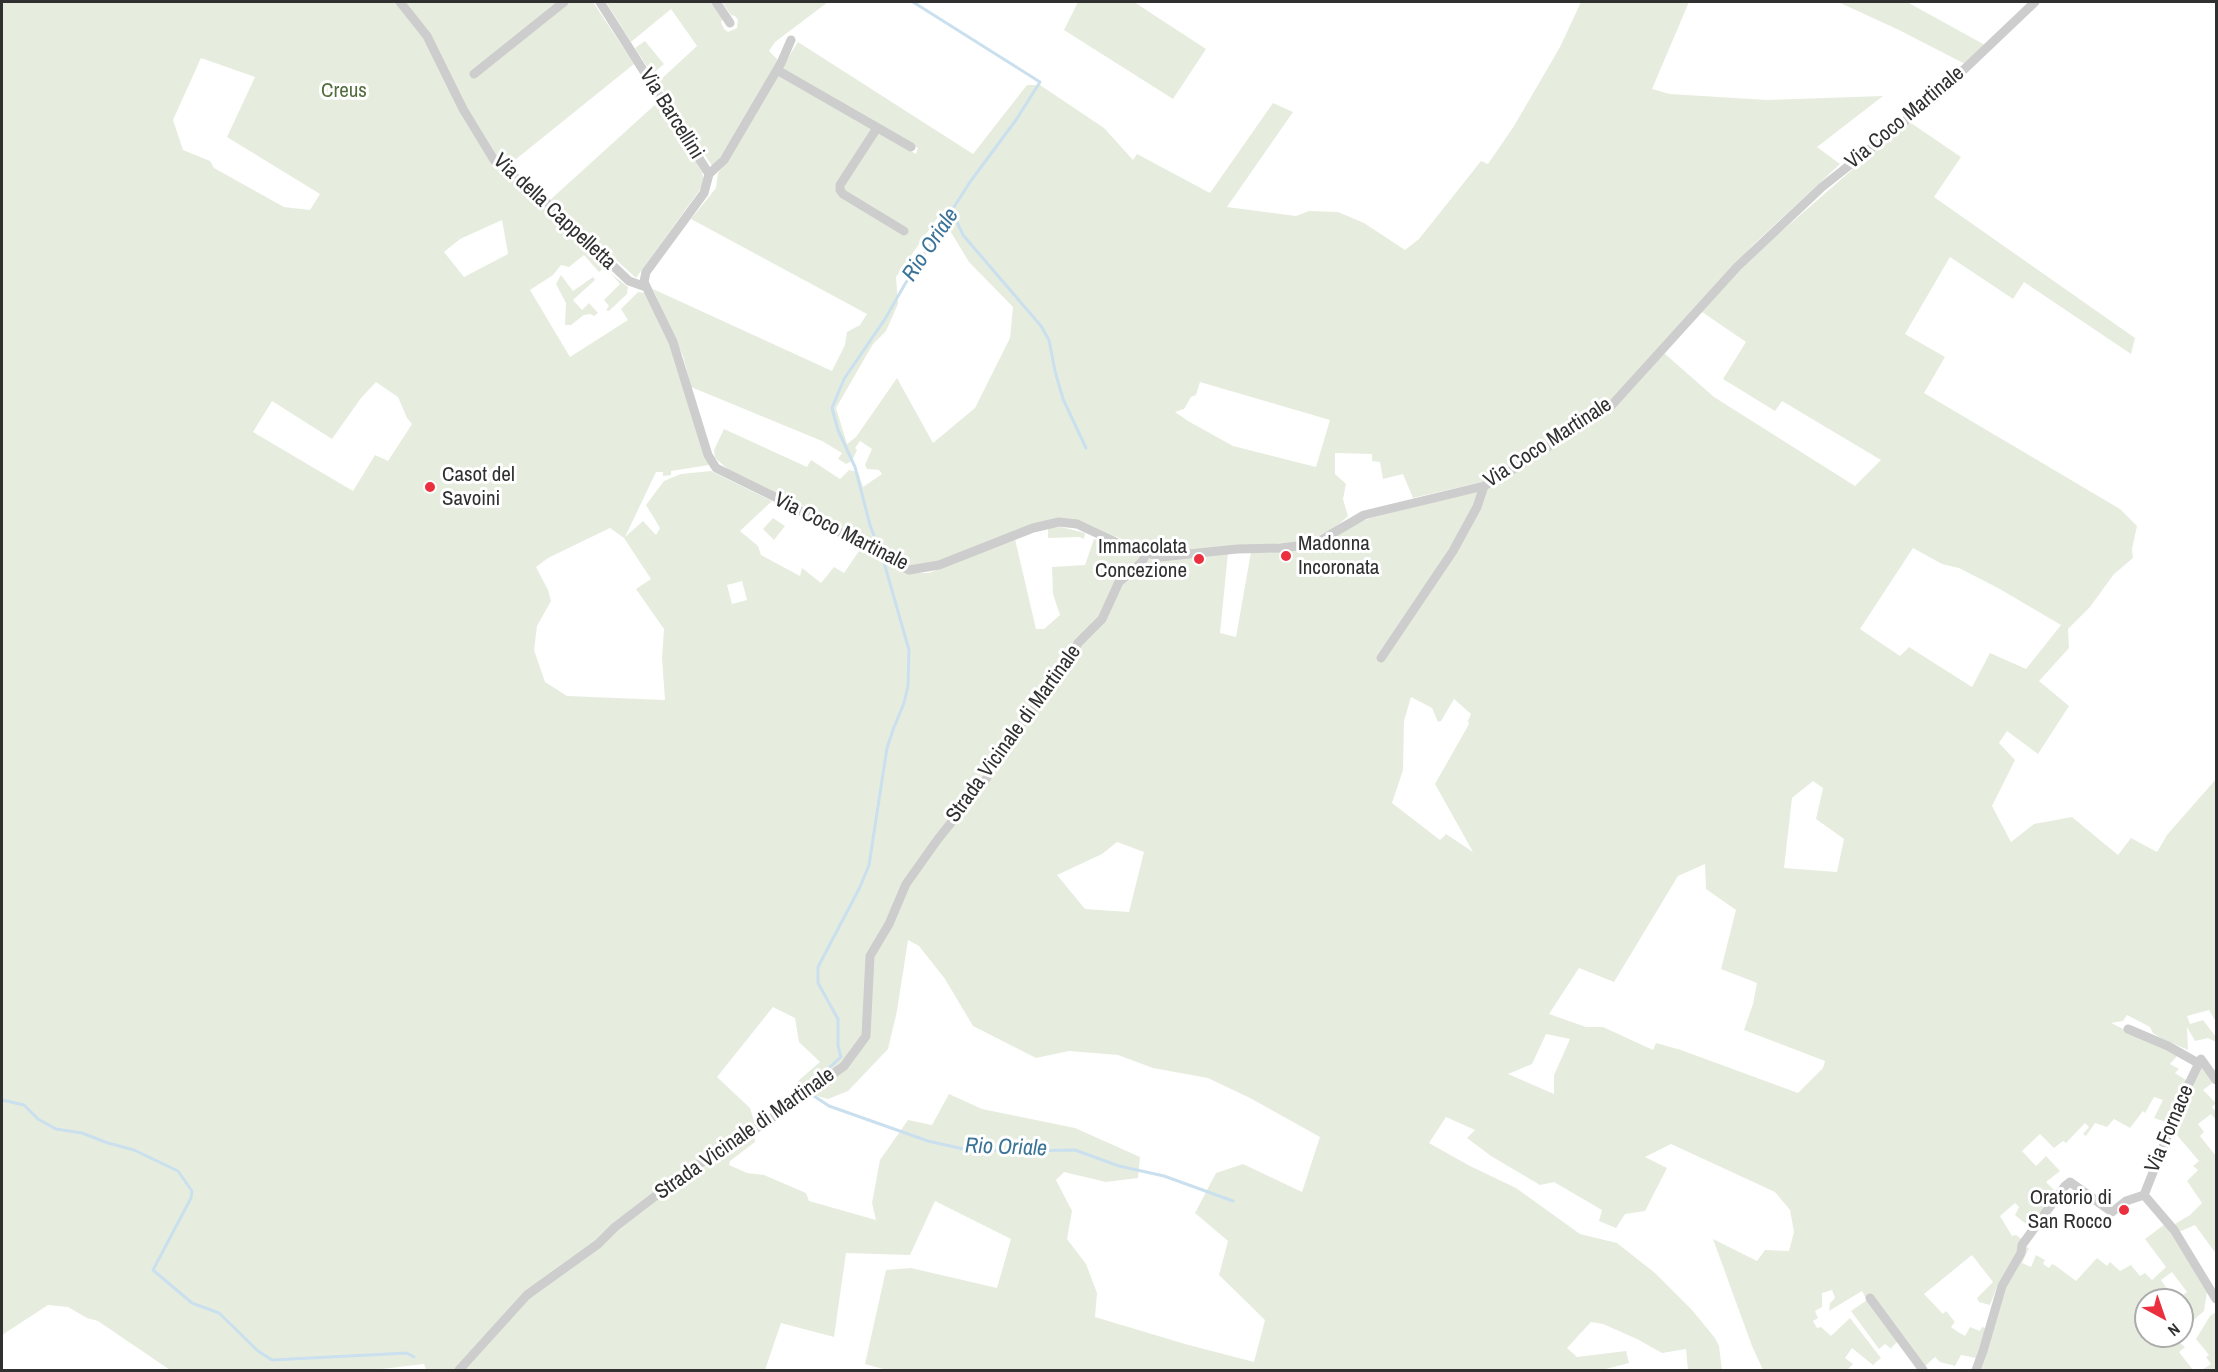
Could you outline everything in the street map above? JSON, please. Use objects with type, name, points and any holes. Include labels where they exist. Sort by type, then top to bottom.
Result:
[{"type":"street","name":"Via della Cappelletta","points":[[400,2],[427,36],[463,110],[494,160],[548,204],[629,281],[646,287]]},
{"type":"street","points":[[474,74],[564,2]]},
{"type":"street","name":"Via Barcellini","points":[[600,2],[710,174],[704,193],[646,272],[644,282],[646,287]]},
{"type":"street","points":[[716,2],[730,23]]},
{"type":"street","name":"Via Coco Martinale","points":[[646,287],[673,342],[702,440],[716,468],[777,498],[909,570],[939,565],[1033,528],[1059,522],[1077,524],[1124,546],[1160,557],[1306,545],[1323,539],[1364,515],[1484,486],[1610,407],[1737,267],[1822,187],[1934,98],[2035,2]]},
{"type":"street","points":[[710,174],[724,160],[777,70],[791,40]]},
{"type":"street","points":[[777,70],[911,147]]},
{"type":"street","points":[[877,128],[840,184],[840,189],[843,194],[904,231]]},
{"type":"street","points":[[1381,658],[1453,551],[1477,507],[1484,486]]},
{"type":"street","name":"Strada Vicinale di Martinale","points":[[460,1369],[527,1295],[598,1244],[615,1227],[688,1171],[765,1123],[844,1066],[866,1036],[870,956],[890,924],[906,884],[938,838],[986,779],[1012,736],[1061,674],[1078,642],[1102,619],[1119,582],[1141,563],[1146,553]]},
{"type":"street","name":"Via Fornace","points":[[2128,1029],[2168,1046],[2198,1063]]},
{"type":"street","name":"Via Fornace","points":[[2144,1195],[2200,1059],[2217,1080]]},
{"type":"street","points":[[1976,1371],[2002,1286],[2021,1253],[2022,1245],[2065,1185],[2070,1182],[2112,1212],[2126,1201],[2144,1195],[2174,1230],[2217,1299]]},
{"type":"street","points":[[1870,1298],[1923,1371]]},
{"type":"green space","name":"Creus","points":[[2,2],[593,2],[634,64],[505,168],[525,185],[540,189],[607,265],[599,272],[584,255],[569,267],[561,265],[553,275],[530,290],[570,357],[628,320],[621,309],[638,292],[646,293],[671,342],[709,465],[671,471],[671,475],[663,476],[663,472],[656,472],[625,537],[643,521],[656,535],[660,528],[646,505],[664,481],[681,474],[711,471],[772,501],[740,531],[758,546],[761,555],[800,576],[802,568],[821,583],[834,567],[844,573],[859,551],[863,550],[874,553],[890,565],[908,573],[929,573],[1015,539],[1036,629],[1044,629],[1060,615],[1053,594],[1052,567],[1085,565],[1094,539],[1156,561],[1228,553],[1220,633],[1236,637],[1251,552],[1270,553],[1371,518],[1488,488],[1570,437],[1664,353],[1714,397],[1855,486],[1881,460],[1782,401],[1775,411],[1723,379],[1746,342],[1702,312],[1735,275],[1775,237],[1908,121],[1961,157],[1934,197],[2135,338],[2131,354],[2024,282],[2013,299],[1950,257],[1905,334],[1945,357],[1924,393],[2120,509],[2137,526],[2132,549],[2133,558],[2114,574],[2090,607],[2068,629],[2069,648],[2039,681],[2069,706],[2038,754],[2007,731],[1999,743],[2015,760],[1992,806],[2011,842],[2034,824],[2072,817],[2118,855],[2131,838],[2157,852],[2167,835],[2216,779],[2216,1022],[2209,1010],[2187,1016],[2190,1024],[2203,1020],[2216,1037],[2216,1042],[2208,1038],[2195,1041],[2187,1027],[2188,1050],[2161,1038],[2153,1033],[2150,1027],[2127,1015],[2123,1021],[2111,1023],[2178,1055],[2170,1064],[2179,1069],[2175,1073],[2186,1080],[2169,1123],[2154,1118],[2163,1100],[2154,1097],[2145,1113],[2143,1111],[2130,1128],[2114,1119],[2107,1127],[2095,1123],[2086,1136],[2083,1134],[2089,1127],[2085,1123],[2066,1143],[2063,1141],[2054,1148],[2040,1134],[2022,1151],[2036,1166],[2046,1156],[2060,1171],[2046,1182],[2056,1192],[2032,1229],[2015,1215],[2019,1207],[2015,1203],[2000,1216],[2012,1236],[2016,1235],[2026,1242],[1998,1284],[1990,1305],[1979,1302],[1977,1298],[1993,1282],[1972,1255],[1924,1294],[1943,1314],[1946,1311],[1955,1322],[1951,1327],[1965,1336],[1970,1327],[1980,1331],[1982,1327],[1986,1328],[1976,1358],[1961,1355],[1955,1366],[1940,1362],[1935,1357],[1924,1367],[1901,1338],[1891,1348],[1894,1351],[1885,1344],[1879,1349],[1851,1311],[1867,1300],[1862,1291],[1829,1311],[1830,1303],[1835,1298],[1832,1290],[1822,1293],[1822,1307],[1815,1311],[1818,1318],[1813,1321],[1817,1328],[1821,1327],[1831,1336],[1850,1318],[1881,1358],[1873,1365],[1852,1348],[1845,1358],[1853,1364],[1847,1370],[1763,1370],[1713,1239],[1757,1261],[1765,1250],[1789,1251],[1794,1232],[1790,1210],[1775,1192],[1671,1144],[1645,1157],[1667,1168],[1645,1211],[1625,1214],[1616,1228],[1599,1221],[1602,1210],[1554,1182],[1540,1185],[1491,1156],[1467,1138],[1475,1130],[1446,1117],[1429,1143],[1516,1188],[1580,1234],[1617,1243],[1655,1273],[1692,1310],[1719,1346],[1722,1370],[1688,1370],[1686,1349],[1662,1353],[1603,1324],[1591,1322],[1567,1348],[1577,1357],[1626,1351],[1629,1363],[1602,1370],[887,1370],[865,1364],[886,1270],[911,1268],[997,1288],[1011,1239],[935,1201],[910,1255],[846,1253],[834,1337],[781,1323],[765,1370],[426,1370],[424,1364],[373,1370],[170,1370],[98,1321],[87,1318],[68,1307],[48,1305],[2,1335]],"holes":[[[201,58],[255,77],[227,137],[320,194],[310,210],[284,207],[214,168],[210,161],[183,150],[173,120]],[[502,220],[508,254],[464,277],[444,252],[460,239]],[[376,382],[398,397],[412,424],[388,461],[375,455],[353,491],[253,432],[272,401],[332,439],[361,398]],[[610,528],[624,538],[651,579],[636,589],[664,629],[662,658],[665,700],[567,696],[545,682],[534,650],[537,626],[551,601],[536,567],[548,558]],[[1913,548],[1942,564],[1959,568],[1998,588],[2061,625],[2026,669],[1990,653],[1972,687],[1909,647],[1900,656],[1860,629]],[[742,581],[747,600],[732,604],[727,585]],[[1411,697],[1432,708],[1438,722],[1441,721],[1454,699],[1471,714],[1469,724],[1435,784],[1473,852],[1446,834],[1440,840],[1392,803],[1403,770],[1404,721]],[[1813,781],[1823,788],[1816,819],[1844,839],[1837,872],[1784,868],[1792,798]],[[1117,842],[1144,852],[1129,912],[1085,909],[1057,875],[1102,854]],[[1705,864],[1706,889],[1736,910],[1721,969],[1757,983],[1744,1030],[1825,1061],[1823,1068],[1798,1093],[1681,1050],[1656,1043],[1653,1050],[1603,1027],[1586,1027],[1549,1014],[1579,968],[1614,982],[1678,876]],[[908,940],[919,946],[945,979],[973,1026],[1036,1058],[1069,1051],[1118,1055],[1153,1068],[1208,1078],[1250,1098],[1320,1137],[1302,1192],[1243,1164],[1216,1173],[1195,1213],[1228,1241],[1219,1275],[1265,1320],[1254,1362],[1095,1317],[1097,1293],[1086,1264],[1067,1239],[1072,1211],[1056,1180],[1064,1172],[1106,1182],[1138,1178],[1140,1157],[1075,1128],[982,1109],[949,1094],[932,1125],[908,1120],[880,1160],[872,1203],[876,1220],[809,1201],[806,1193],[764,1175],[747,1173],[729,1165],[730,1161],[755,1142],[754,1121],[750,1108],[717,1077],[773,1007],[795,1018],[799,1042],[820,1062],[798,1081],[796,1090],[828,1099],[848,1091],[888,1049],[897,1011]],[[1546,1034],[1570,1039],[1554,1075],[1554,1094],[1508,1074],[1532,1064]]]},
{"type":"green space","points":[[606,2],[712,2],[723,19],[721,22],[724,29],[728,32],[737,28],[738,20],[731,15],[722,2],[828,2],[775,42],[769,51],[781,63],[717,162],[712,166],[658,82],[697,46],[671,9],[631,42]]},
{"type":"green space","points":[[1078,2],[1134,2],[1206,49],[1173,99],[1064,30]]},
{"type":"green space","points":[[1581,2],[1689,2],[1652,89],[1670,94],[1767,100],[1883,96],[1817,147],[1840,164],[1753,245],[1608,404],[1482,482],[1413,498],[1403,474],[1383,479],[1380,462],[1372,461],[1372,454],[1335,453],[1335,474],[1346,484],[1343,499],[1348,516],[1336,527],[1307,541],[1159,555],[1117,537],[1060,520],[935,563],[914,566],[903,564],[815,512],[731,472],[715,458],[714,450],[724,429],[807,467],[811,460],[840,479],[849,470],[858,472],[863,487],[882,474],[879,470],[867,469],[865,465],[872,449],[860,441],[855,448],[857,450],[852,461],[846,464],[838,459],[842,453],[822,441],[691,387],[683,356],[653,289],[832,371],[845,345],[847,332],[860,325],[867,314],[691,219],[716,188],[718,173],[777,75],[916,154],[918,148],[780,70],[798,42],[973,154],[1027,85],[1040,85],[1104,128],[1133,160],[1137,154],[1210,193],[1273,103],[1293,112],[1227,207],[1296,216],[1309,211],[1338,212],[1364,223],[1405,250],[1419,239],[1481,161],[1488,164],[1514,126],[1560,47]],"holes":[[[940,214],[969,262],[1013,307],[1010,338],[975,408],[933,443],[897,378],[856,437],[847,444],[836,408],[873,344],[886,331],[898,304],[896,277]],[[1200,382],[1330,420],[1316,467],[1233,446],[1175,412],[1184,409],[1191,397],[1196,395]]]},
{"type":"green space","points":[[1838,2],[1907,2],[1985,45],[1965,64]]},
{"type":"green space","points":[[645,41],[664,64],[652,74],[635,48]]},
{"type":"green space","points":[[658,102],[695,159],[704,182],[636,278],[550,200]]},
{"type":"green space","points":[[611,274],[628,287],[627,294],[609,311],[606,310],[609,306],[604,300],[620,284]]},
{"type":"green space","points":[[561,275],[573,291],[593,277],[595,280],[573,300],[582,310],[589,303],[598,313],[594,316],[584,315],[571,325],[565,325],[566,303],[556,284]]},
{"type":"green space","points":[[773,518],[785,526],[774,540],[763,529]]},
{"type":"green space","points":[[1061,527],[1085,533],[1084,539],[1079,537],[1048,538],[1048,528]]},
{"type":"green space","points":[[2200,1065],[2215,1081],[2203,1090],[2216,1103],[2212,1107],[2216,1112],[2216,1120],[2211,1114],[2198,1124],[2204,1132],[2200,1136],[2216,1156],[2216,1250],[2214,1251],[2195,1225],[2179,1232],[2175,1224],[2190,1215],[2202,1203],[2187,1181],[2198,1170],[2193,1166],[2199,1161],[2176,1134],[2170,1139]]},
{"type":"green space","points":[[2165,1224],[2207,1292],[2204,1311],[2194,1320],[2194,1288],[2184,1288],[2172,1272],[2161,1280],[2167,1288],[2134,1288],[2134,1348],[2184,1348],[2179,1352],[2193,1370],[1978,1370],[2003,1291],[2026,1247],[2029,1248],[2022,1263],[2031,1267],[2036,1255],[2045,1260],[2043,1264],[2049,1268],[2052,1264],[2076,1281],[2097,1258],[2107,1266],[2110,1262],[2120,1271],[2131,1265],[2140,1276],[2145,1273],[2152,1280],[2166,1267],[2145,1239]]},
{"type":"green space","points":[[2216,1312],[2216,1370],[2202,1370],[2211,1364],[2206,1357],[2209,1355],[2196,1339],[2210,1316]]},
{"type":"waterway","name":"Rio Oriale","points":[[880,551],[870,525],[855,467],[838,430],[832,408],[844,379],[885,319],[970,182],[1016,120],[1040,82],[913,2]]},
{"type":"waterway","points":[[952,211],[963,235],[1041,326],[1049,340],[1063,399],[1086,448]]},
{"type":"waterway","name":"Rio Oriale","points":[[883,559],[909,650],[908,686],[895,725]]},
{"type":"waterway","name":"Rio Oriale","points":[[830,1067],[841,1057],[838,1046],[838,1019],[818,983],[818,967],[869,865],[887,748],[894,727]]},
{"type":"waterway","name":"Rio Oriale","points":[[813,1093],[811,1094],[829,1106],[928,1141],[968,1150],[1075,1150],[1119,1166],[1164,1176],[1233,1201]]},
{"type":"waterway","points":[[2,1100],[24,1105],[38,1119],[56,1129],[82,1133],[134,1150],[178,1171],[192,1191],[191,1198],[153,1270],[192,1303],[219,1313],[258,1351],[272,1360],[407,1353],[414,1357]]},
{"type":"place","name":"Casot del Savoini","points":[[430,487]]},
{"type":"place","name":"Madonna Incoronata","points":[[1286,556]]},
{"type":"place","name":"Immacolata Concezione","points":[[1199,559]]},
{"type":"place","name":"Oratorio di San Rocco","points":[[2124,1210]]}]
